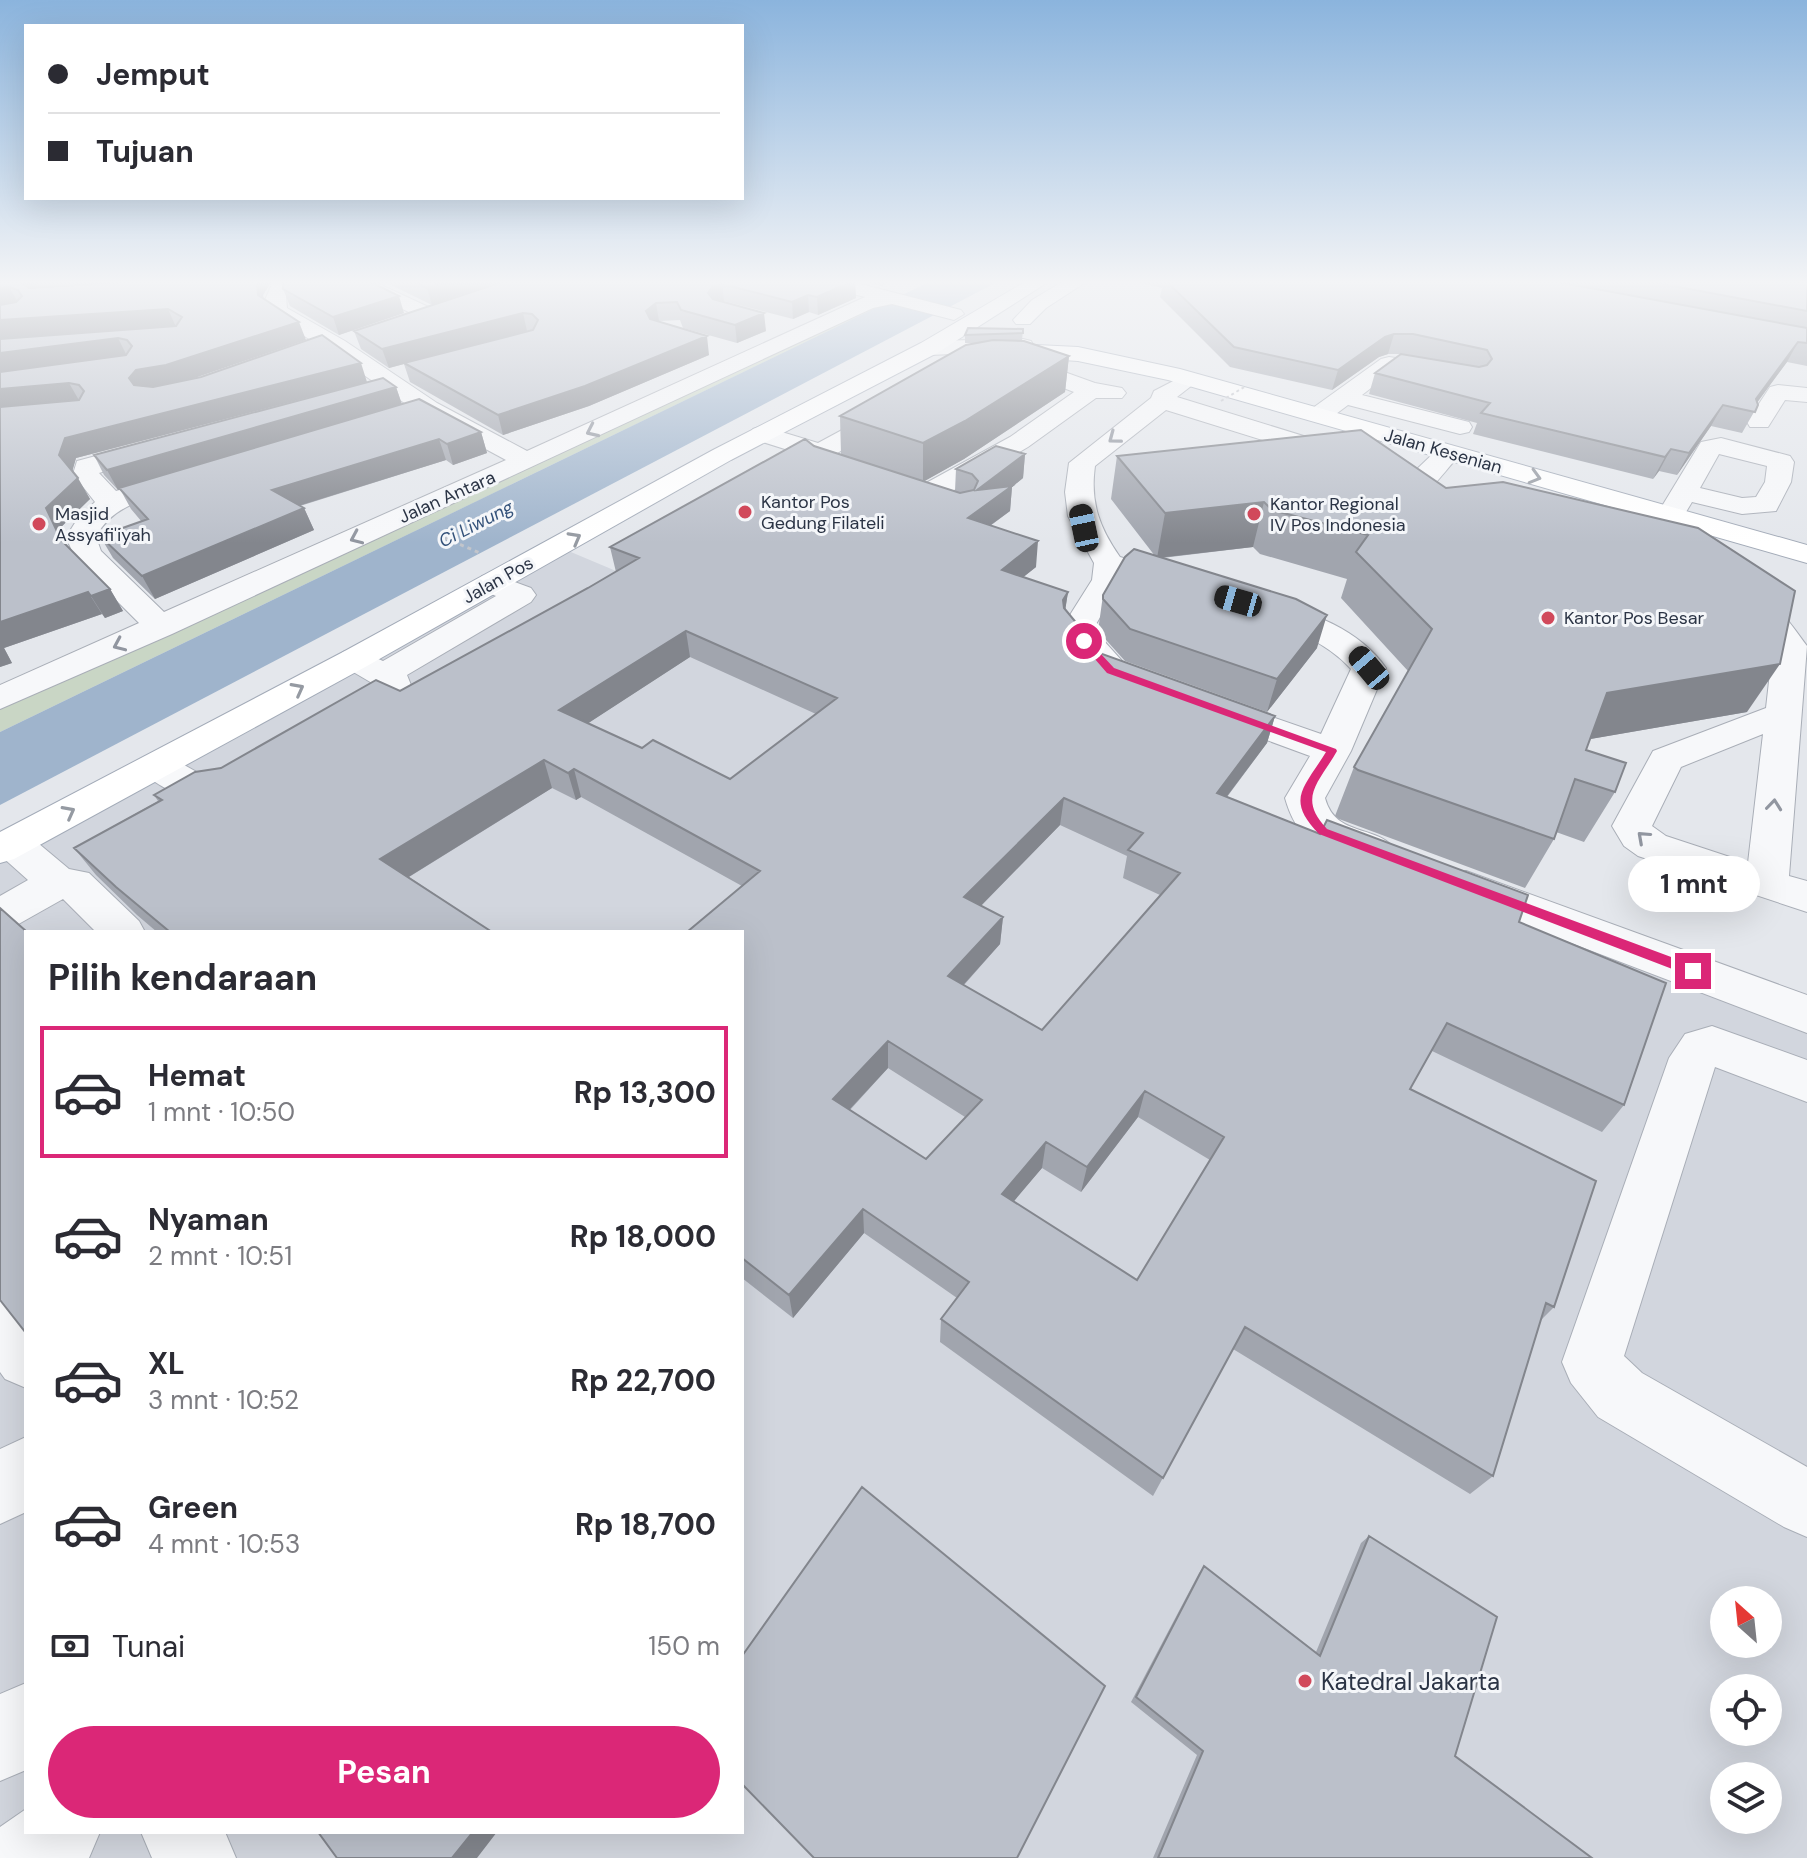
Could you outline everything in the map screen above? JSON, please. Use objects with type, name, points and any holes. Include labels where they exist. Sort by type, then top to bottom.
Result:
[{"type":"main road","points":[[882,372],[885,369]]},
{"type":"main road","name":"Jalan Pos","points":[[6,846],[157,765],[369,667],[488,569],[888,369]]},
{"type":"main road","points":[[882,372],[897,369]]},
{"type":"main road","name":"Jalan Kesenian","points":[[1124,369],[1176,385],[1319,415],[1442,451],[1676,504],[1803,551]]},
{"type":"street","points":[[368,369],[428,408],[526,461]]},
{"type":"street","name":"Jalan Antara","points":[[0,698],[725,369]]},
{"type":"street","points":[[957,371],[970,369]]},
{"type":"street","points":[[1032,369],[1091,390],[1139,392],[1176,385]]},
{"type":"street","points":[[1319,415],[1382,369]]},
{"type":"street","points":[[1428,369],[1458,375]]},
{"type":"street","points":[[361,393],[416,371]]},
{"type":"street","points":[[1176,385],[1181,408],[1357,462],[1296,469]]},
{"type":"street","points":[[1176,385],[1082,463],[1090,489],[1084,528],[1109,563],[1300,622],[1356,653],[1369,668],[1332,751],[1305,798],[1308,816],[1323,832],[1807,1014]]},
{"type":"street","points":[[911,491],[1019,442],[1091,390]]},
{"type":"street","points":[[1759,422],[1779,391],[1807,395]]},
{"type":"street","points":[[762,434],[821,452],[914,396]]},
{"type":"street","points":[[1343,397],[1467,420],[1407,492]]},
{"type":"street","points":[[399,416],[428,408]]},
{"type":"street","points":[[111,503],[86,474],[86,467],[175,443]]},
{"type":"street","points":[[821,452],[820,457],[825,461],[960,507]]},
{"type":"street","points":[[161,627],[87,554],[81,537],[94,513],[111,503],[198,475]]},
{"type":"street","points":[[1109,563],[1107,580],[1079,626],[1079,633],[1111,671],[1140,681]]},
{"type":"street","points":[[1720,583],[1768,616],[1790,646],[1767,883]]},
{"type":"street","points":[[305,737],[394,685],[394,681],[369,667]]},
{"type":"street","points":[[1185,697],[1332,751]]},
{"type":"street","points":[[1783,714],[1666,759],[1632,826],[1638,836],[1652,846],[1807,897]]},
{"type":"street","points":[[157,765],[193,788],[207,789],[264,761]]},
{"type":"street","points":[[6,846],[58,883],[74,884],[121,930]]},
{"type":"street","points":[[0,915],[58,883]]},
{"type":"street","points":[[1807,1081],[1712,1045],[1702,1048],[1693,1058],[1592,1362],[1620,1395],[1807,1504]]},
{"type":"street","points":[[0,1320],[24,1355]]},
{"type":"street","points":[[0,1491],[24,1471]]},
{"type":"street","points":[[0,1743],[24,1722]]},
{"type":"street","points":[[24,1858],[58,1834]]},
{"type":"street","points":[[181,1834],[196,1858]]},
{"type":"path","points":[[1221,401],[1246,386]]},
{"type":"path","points":[[429,531],[488,569]]},
{"type":"shaded area","points":[[559,547],[1018,740],[1807,1016],[1807,1858],[0,1858],[0,850]]},
{"type":"green space","points":[[736,369],[751,369],[0,732],[0,698]]},
{"type":"water","name":"Ci Liwung","points":[[750,369],[832,369],[0,805],[0,732]]},
{"type":"building","points":[[24,369],[144,369],[136,370],[129,378],[134,385],[153,387],[225,369],[338,369],[65,438],[59,455],[78,478],[46,508],[61,540],[110,589],[91,596],[88,592],[0,622],[0,407],[79,400],[84,391],[79,385],[69,383],[0,389],[0,372]]},
{"type":"building","points":[[414,369],[627,369],[585,386],[498,415]]},
{"type":"building","points":[[924,369],[1049,369],[965,421],[923,443],[840,416]]},
{"type":"building","points":[[1381,369],[1778,369],[1756,399],[1758,405],[1755,412],[1723,405],[1689,453],[1671,449],[1665,457],[1481,413],[1490,403],[1375,373]]},
{"type":"building","points":[[383,378],[396,387],[107,470],[94,455]]},
{"type":"building","points":[[419,399],[481,432],[447,444],[439,439],[272,490],[304,508],[142,576],[100,536],[148,519],[119,488]]},
{"type":"building","points":[[1361,430],[1446,488],[1503,482],[1698,528],[1795,591],[1780,664],[1607,693],[1586,750],[1626,763],[1615,792],[1575,779],[1554,839],[1358,770],[1354,767],[1432,629],[1356,552],[1368,535],[1272,510],[1264,502],[1165,513],[1117,456]]},
{"type":"building","points":[[805,439],[814,446],[960,493],[974,490],[978,481],[972,474],[956,469],[996,446],[1025,454],[977,490],[1012,486],[968,518],[1038,541],[1002,570],[1068,592],[1063,600],[1064,608],[1102,654],[1275,716],[1217,793],[1320,834],[1327,820],[1528,895],[1519,922],[1666,983],[1624,1105],[1447,1023],[1410,1089],[1596,1181],[1554,1307],[1546,1303],[1493,1476],[1245,1327],[1163,1478],[941,1319],[969,1282],[863,1209],[789,1295],[744,1260],[744,930],[689,930],[760,871],[574,769],[568,773],[544,760],[380,859],[489,930],[168,930],[74,848],[162,800],[154,795],[195,772],[221,768],[376,680],[400,691],[639,558],[610,547]],"holes":[[[686,631],[837,698],[730,779],[653,740],[642,748],[559,710]],[[1064,798],[1143,833],[1128,850],[1180,873],[1042,1030],[948,976],[1003,917],[964,897]],[[888,1041],[982,1100],[926,1159],[833,1099]],[[1145,1091],[1224,1137],[1137,1280],[1002,1194],[1046,1142],[1087,1167]]]},
{"type":"building","points":[[1134,549],[1296,599],[1327,615],[1277,679],[1130,629],[1103,599],[1103,595],[1125,557]]},
{"type":"building","points":[[0,908],[25,930],[24,1330],[0,1300]]},
{"type":"building","points":[[862,1487],[1105,1686],[1017,1858],[814,1858],[744,1786],[744,1653]]},
{"type":"building","name":"Katedral Jakarta","points":[[1369,1536],[1497,1617],[1455,1756],[1592,1858],[1158,1858],[1203,1751],[1136,1697],[1204,1566],[1320,1656]]},
{"type":"building","points":[[319,1834],[471,1834],[452,1858],[337,1858]]},
{"type":"place","name":"Kantor Pos Gedung Filateli","points":[[745,512]]},
{"type":"place","name":"Kantor Regional IV Pos Indonesia","points":[[1254,514]]},
{"type":"place","name":"Masjid Assyafi'iyah","points":[[39,524]]},
{"type":"place","name":"Kantor Pos Besar","points":[[1548,618]]},
{"type":"place","name":"Katedral Jakarta","points":[[1305,1681]]},
{"type":"route","points":[[1084,641],[1111,671],[1332,751],[1305,798],[1308,816],[1323,832],[1693,971]]}]
